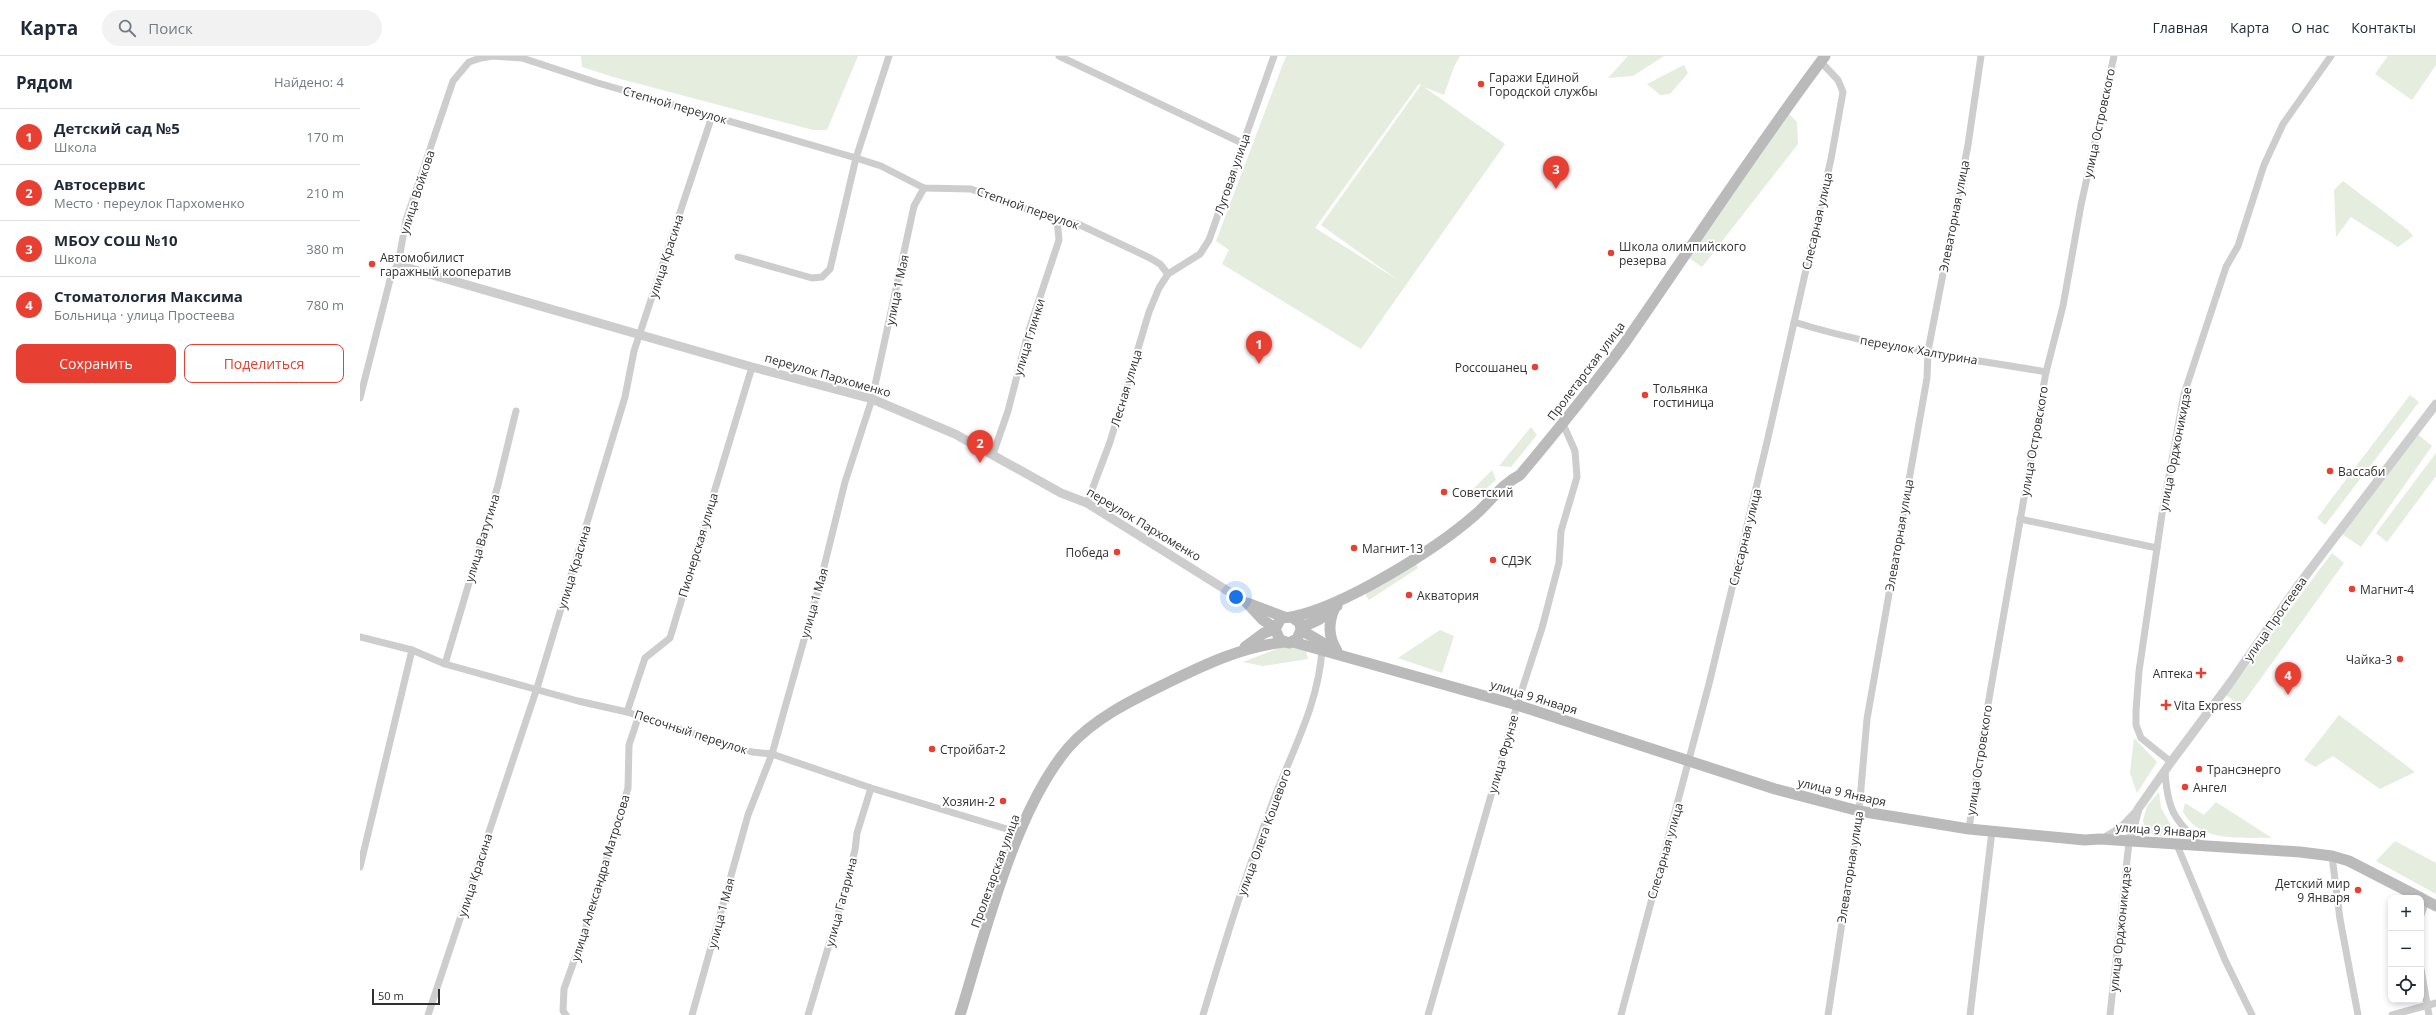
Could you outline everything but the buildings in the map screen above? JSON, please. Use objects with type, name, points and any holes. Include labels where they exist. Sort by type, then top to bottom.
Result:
[{"type":"main road","name":"Пролетарская улица","points":[[1288,617],[1304,615],[1347,598],[1431,547],[1474,516],[1512,479],[1520,475],[1563,424],[1624,344],[1749,160],[1823,59]]},
{"type":"main road","points":[[1288,617],[1278,621],[1275,629],[1280,640],[1289,642],[1297,639],[1301,629],[1320,619],[1347,598]]},
{"type":"main road","points":[[1247,603],[1296,619],[1301,629],[1348,656]]},
{"type":"main road","name":"переулок Пархоменко","points":[[1247,603],[1263,620],[1275,629]]},
{"type":"main road","points":[[1335,607],[1329,631],[1331,641],[1337,651]]},
{"type":"main road","points":[[1242,649],[1264,633],[1275,629]]},
{"type":"main road","name":"Пролетарская улица","points":[[960,1015],[1020,833],[1049,774],[1069,747],[1092,725],[1143,694],[1242,649],[1289,642]]},
{"type":"main road","name":"улица 9 Января","points":[[1289,642],[1348,656],[1517,706],[1688,759],[1775,789],[1859,811],[1992,831],[2085,840],[2100,839],[2300,852],[2332,856],[2377,874],[2416,895]]},
{"type":"main road","name":"улица 9 Января","points":[[2424,900],[2436,906]]},
{"type":"street","name":"Степной переулок","points":[[493,56],[522,58],[856,158],[881,166],[924,188],[971,189],[1057,220],[1078,224],[1150,258],[1160,264],[1168,274]]},
{"type":"street","name":"улица Войкова","points":[[360,398],[392,272],[398,265],[399,248],[406,220],[453,81],[469,62],[493,56]]},
{"type":"street","points":[[738,256],[812,278],[822,277],[830,269],[856,158],[889,56]]},
{"type":"street","points":[[1059,56],[1242,143]]},
{"type":"street","name":"Луговая улица","points":[[1168,274],[1200,254],[1209,240],[1274,56]]},
{"type":"street","name":"Элеваторная улица","points":[[1828,1015],[1859,811],[1867,719],[1927,378],[1928,352],[1968,145],[1981,56]]},
{"type":"street","name":"улица Островского","points":[[1969,828],[1982,739],[2046,372],[2063,306],[2081,205],[2114,56]]},
{"type":"street","name":"улица Орджоникидзе","points":[[2168,766],[2141,738],[2136,725],[2139,671],[2157,548],[2184,394],[2226,267],[2238,246],[2264,165],[2283,124],[2331,56]]},
{"type":"street","name":"Слесарная улица","points":[[1621,1015],[1676,814],[1688,759],[1711,677],[1828,174],[1843,92],[1838,80],[1823,59]]},
{"type":"street","name":"улица Красина","points":[[428,1015],[537,688],[625,397],[634,352],[712,116]]},
{"type":"street","name":"улица 1 Мая","points":[[692,1015],[748,815],[772,754],[821,579],[845,482],[872,399],[914,206],[924,188]]},
{"type":"street","name":"улица Глинки","points":[[993,454],[1008,411],[1028,333],[1059,240],[1057,220]]},
{"type":"street","name":"переулок Пархоменко","points":[[398,265],[752,367],[872,399],[934,424],[993,454],[1061,493],[1087,503],[1247,603]]},
{"type":"street","name":"Лесная улица","points":[[1087,503],[1110,442],[1149,312],[1159,288],[1168,274]]},
{"type":"street","name":"переулок Халтурина","points":[[1794,322],[1835,335],[2046,372]]},
{"type":"street","name":"Пионерская улица","points":[[627,712],[645,658],[670,638],[752,367]]},
{"type":"street","name":"улица Простеева","points":[[2129,842],[2138,809],[2168,766],[2230,683],[2297,587],[2436,404]]},
{"type":"street","name":"улица Ватутина","points":[[445,664],[498,485],[516,411]]},
{"type":"street","name":"улица Фрунзе","points":[[1428,1015],[1517,706],[1542,628],[1559,563],[1561,532],[1577,477],[1575,451],[1563,424]]},
{"type":"street","points":[[2020,519],[2157,548]]},
{"type":"street","name":"Песочный переулок","points":[[360,637],[412,650],[445,664],[537,688],[578,701],[627,712],[752,752],[772,754],[871,788],[1020,833]]},
{"type":"street","name":"улица Олега Кошевого","points":[[1203,1015],[1257,844],[1308,714],[1321,665],[1322,649]]},
{"type":"street","points":[[360,867],[412,650]]},
{"type":"street","name":"улица Александра Матросова","points":[[566,1015],[562,1011],[564,989],[585,930],[628,788],[629,745],[639,716]]},
{"type":"street","points":[[2168,766],[2166,795],[2170,809],[2178,823],[2202,846]]},
{"type":"street","name":"улица Гагарина","points":[[808,1015],[839,911],[855,850],[856,833],[871,788]]},
{"type":"street","points":[[2100,839],[2122,826],[2138,809]]},
{"type":"street","points":[[1970,1015],[1992,831]]},
{"type":"street","name":"улица Орджоникидзе","points":[[2110,1015],[2129,842]]},
{"type":"street","points":[[2177,845],[2224,960],[2252,1015]]},
{"type":"street","points":[[2332,856],[2339,912],[2358,1015]]},
{"type":"street","points":[[2424,987],[2429,1015]]},
{"type":"street","points":[[2392,1015],[2436,1003]]},
{"type":"green space","points":[[581,56],[858,56],[827,130],[813,130],[613,77],[582,67]]},
{"type":"green space","points":[[1286,56],[1460,56],[1454,67],[1444,95],[1424,87],[1505,144],[1361,349],[1222,264],[1229,250],[1216,241]],"holes":[[[1419,84],[1421,85],[1321,225],[1398,280],[1315,228]]]},
{"type":"green space","points":[[1628,56],[1664,56],[1633,76],[1608,78]]},
{"type":"green space","points":[[2388,56],[2436,56],[2436,65],[2412,100],[2375,74]]},
{"type":"green space","points":[[1684,65],[1688,73],[1670,94],[1660,95],[1647,84]]},
{"type":"green space","points":[[1787,112],[1797,122],[1798,144],[1702,267],[1689,258]]},
{"type":"green space","points":[[2343,181],[2408,230],[2413,236],[2398,247],[2351,217],[2336,237],[2334,190]]},
{"type":"green space","points":[[2410,395],[2419,402],[2325,525],[2317,518]]},
{"type":"green space","points":[[1531,427],[1537,435],[1511,467],[1499,466]]},
{"type":"green space","points":[[2415,432],[2432,446],[2361,547],[2342,534]]},
{"type":"green space","points":[[2436,453],[2436,476],[2387,542],[2376,533]]},
{"type":"green space","points":[[1492,470],[1496,480],[1474,499],[1468,494]]},
{"type":"green space","points":[[2332,553],[2344,563],[2241,706],[2226,695]]},
{"type":"green space","points":[[1414,561],[1418,568],[1369,600],[1365,594]]},
{"type":"green space","points":[[1440,630],[1454,636],[1442,673],[1398,658]]},
{"type":"green space","points":[[1296,646],[1306,651],[1308,659],[1263,666],[1243,662],[1279,648]]},
{"type":"green space","points":[[2339,715],[2415,772],[2380,789],[2333,756],[2315,767],[2304,760]]},
{"type":"green space","points":[[2134,738],[2157,762],[2137,793],[2130,773]]},
{"type":"green space","points":[[2159,792],[2161,808],[2175,832],[2174,837],[2151,834],[2145,827],[2143,821],[2147,806]]},
{"type":"green space","points":[[2216,802],[2272,838],[2235,838],[2211,834],[2200,829],[2191,822],[2183,812],[2185,803],[2204,815]]},
{"type":"green space","points":[[2395,841],[2436,863],[2436,894],[2376,861]]},
{"type":"place","name":"Гаражи Единой Городской службы","points":[[1481,84]]},
{"type":"place","name":"МБОУ СОШ №10","points":[[1556,189]]},
{"type":"place","name":"Школа олимпийского резерва","points":[[1611,253]]},
{"type":"place","name":"Автомобилист гаражный кооператив","points":[[372,264]]},
{"type":"place","name":"Детский сад №5","points":[[1259,364]]},
{"type":"place","name":"Россошанец","points":[[1535,367]]},
{"type":"place","name":"Тольянка гостиница","points":[[1645,395]]},
{"type":"place","name":"Автосервис","points":[[980,463]]},
{"type":"place","name":"Вассаби","points":[[2330,471]]},
{"type":"place","name":"Советский","points":[[1444,492]]},
{"type":"place","name":"Магнит-13","points":[[1354,548]]},
{"type":"place","name":"Победа","points":[[1117,552]]},
{"type":"place","name":"СДЭК","points":[[1493,560]]},
{"type":"place","name":"Магнит-4","points":[[2352,589]]},
{"type":"place","name":"Акватория","points":[[1409,595]]},
{"type":"place","name":"Чайка-3","points":[[2400,659]]},
{"type":"place","name":"Аптека","points":[[2201,673]]},
{"type":"place","name":"Стоматология Максима","points":[[2288,695]]},
{"type":"place","name":"Vita Express","points":[[2166,705]]},
{"type":"place","name":"Стройбат-2","points":[[932,749]]},
{"type":"place","name":"Трансэнерго","points":[[2199,769]]},
{"type":"place","name":"Ангел","points":[[2185,787]]},
{"type":"place","name":"Хозяин-2","points":[[1003,801]]},
{"type":"place","name":"Детский мир 9 Января","points":[[2358,890]]}]
